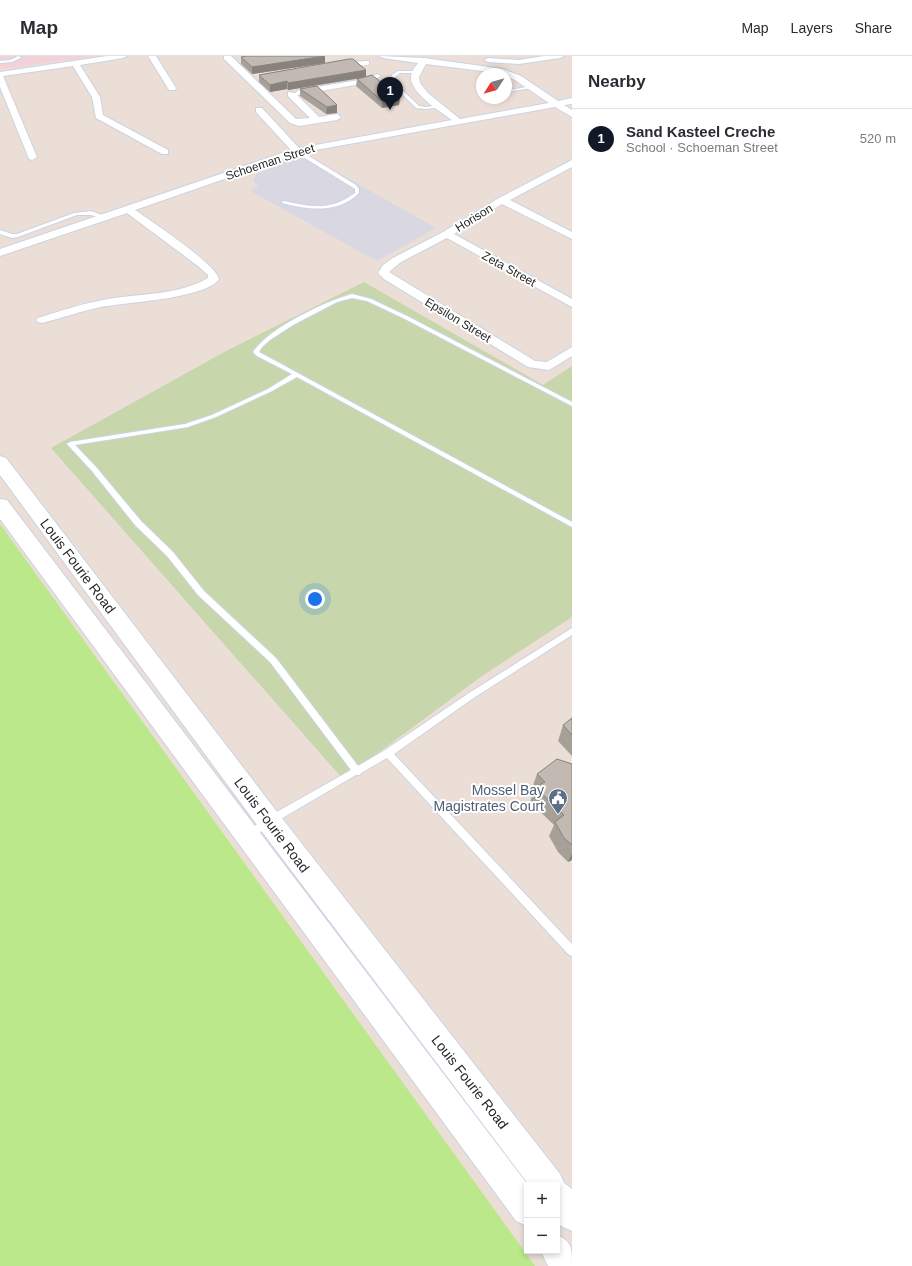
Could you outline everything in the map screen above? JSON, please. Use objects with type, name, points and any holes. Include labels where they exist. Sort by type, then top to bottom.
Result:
[{"type":"main road","name":"Louis Fourie Road","points":[[0,462],[524,1206]]},
{"type":"main road","name":"Louis Fourie Road","points":[[0,504],[258,828],[547,1182]]},
{"type":"main road","points":[[560,1200],[572,1215]]},
{"type":"main road","points":[[559,1254],[568,1266]]},
{"type":"street","points":[[32,157],[0,75],[123,56]]},
{"type":"street","points":[[152,56],[172,88]]},
{"type":"street","points":[[383,56],[500,70],[514,75],[572,114]]},
{"type":"street","points":[[482,59],[513,62],[560,56]]},
{"type":"street","points":[[233,60],[254,78],[317,120]]},
{"type":"street","points":[[424,60],[415,77],[416,84],[423,93],[458,121]]},
{"type":"street","points":[[75,63],[96,97],[99,116],[98,122],[101,129]]},
{"type":"street","points":[[328,67],[366,63]]},
{"type":"street","points":[[280,96],[367,81],[376,76]]},
{"type":"street","points":[[280,96],[285,111],[296,123],[337,117]]},
{"type":"street","name":"Schoeman Street","points":[[0,253],[106,218],[297,151],[572,101]]},
{"type":"street","points":[[285,111],[261,113],[297,151]]},
{"type":"street","points":[[99,116],[165,152]]},
{"type":"street","name":"Horison","points":[[388,277],[383,272],[387,267],[447,234],[502,200],[572,163]]},
{"type":"street","points":[[558,170],[572,176]]},
{"type":"street","points":[[502,200],[572,236]]},
{"type":"street","points":[[42,320],[103,303],[186,290],[203,285],[214,279],[213,274],[202,264],[129,210]]},
{"type":"street","name":"Zeta Street","points":[[447,234],[572,304]]},
{"type":"street","name":"Epsilon Street","points":[[388,277],[536,366],[549,366],[572,351]]},
{"type":"lane","points":[[0,62],[16,60],[20,57],[18,56]]},
{"type":"lane","points":[[417,72],[396,73],[393,76],[392,82],[418,107],[426,108],[440,106]]},
{"type":"lane","points":[[512,90],[531,87]]},
{"type":"lane","points":[[284,202],[322,209],[335,206],[357,193],[357,189],[354,186],[297,151]]},
{"type":"lane","points":[[0,232],[12,236],[18,235],[76,214],[84,213],[106,218]]},
{"type":"lane","points":[[572,404],[405,316],[360,297],[345,297],[335,301],[268,337],[258,346],[256,352],[572,525]]},
{"type":"lane","points":[[297,374],[270,390],[214,416],[186,426],[70,444],[94,469],[138,523],[170,554],[201,593],[273,660],[357,772]]},
{"type":"lane","points":[[258,828],[388,753],[472,695],[572,631]]},
{"type":"lane","points":[[388,753],[572,951]]},
{"type":"shaded area","points":[[0,56],[94,56],[0,69]]},
{"type":"shaded area","points":[[305,154],[436,228],[377,261],[250,191],[258,186],[253,181],[257,173],[286,160],[298,159],[293,157]]},
{"type":"green space","points":[[364,282],[543,385],[572,366],[572,617],[482,676],[343,779],[51,448],[228,350]]},
{"type":"green space","points":[[0,524],[524,1251],[524,1254],[526,1254],[535,1266],[0,1266]]},
{"type":"building","points":[[325,56],[252,67],[241,57]]},
{"type":"building","points":[[353,59],[366,70],[288,83],[287,81],[270,85],[259,75]]},
{"type":"building","points":[[372,75],[400,97],[382,101],[357,79]]},
{"type":"building","points":[[317,86],[337,105],[327,107],[300,89]]},
{"type":"building","points":[[572,718],[572,735],[563,725]]},
{"type":"building","points":[[557,759],[572,764],[572,845],[564,838],[555,822],[564,815],[535,787],[545,782],[537,774]]},
{"type":"place","name":"Sand Kasteel Creche","points":[[390,110]]},
{"type":"place","name":"Mossel Bay Magistrates Court","points":[[558,815]]}]
